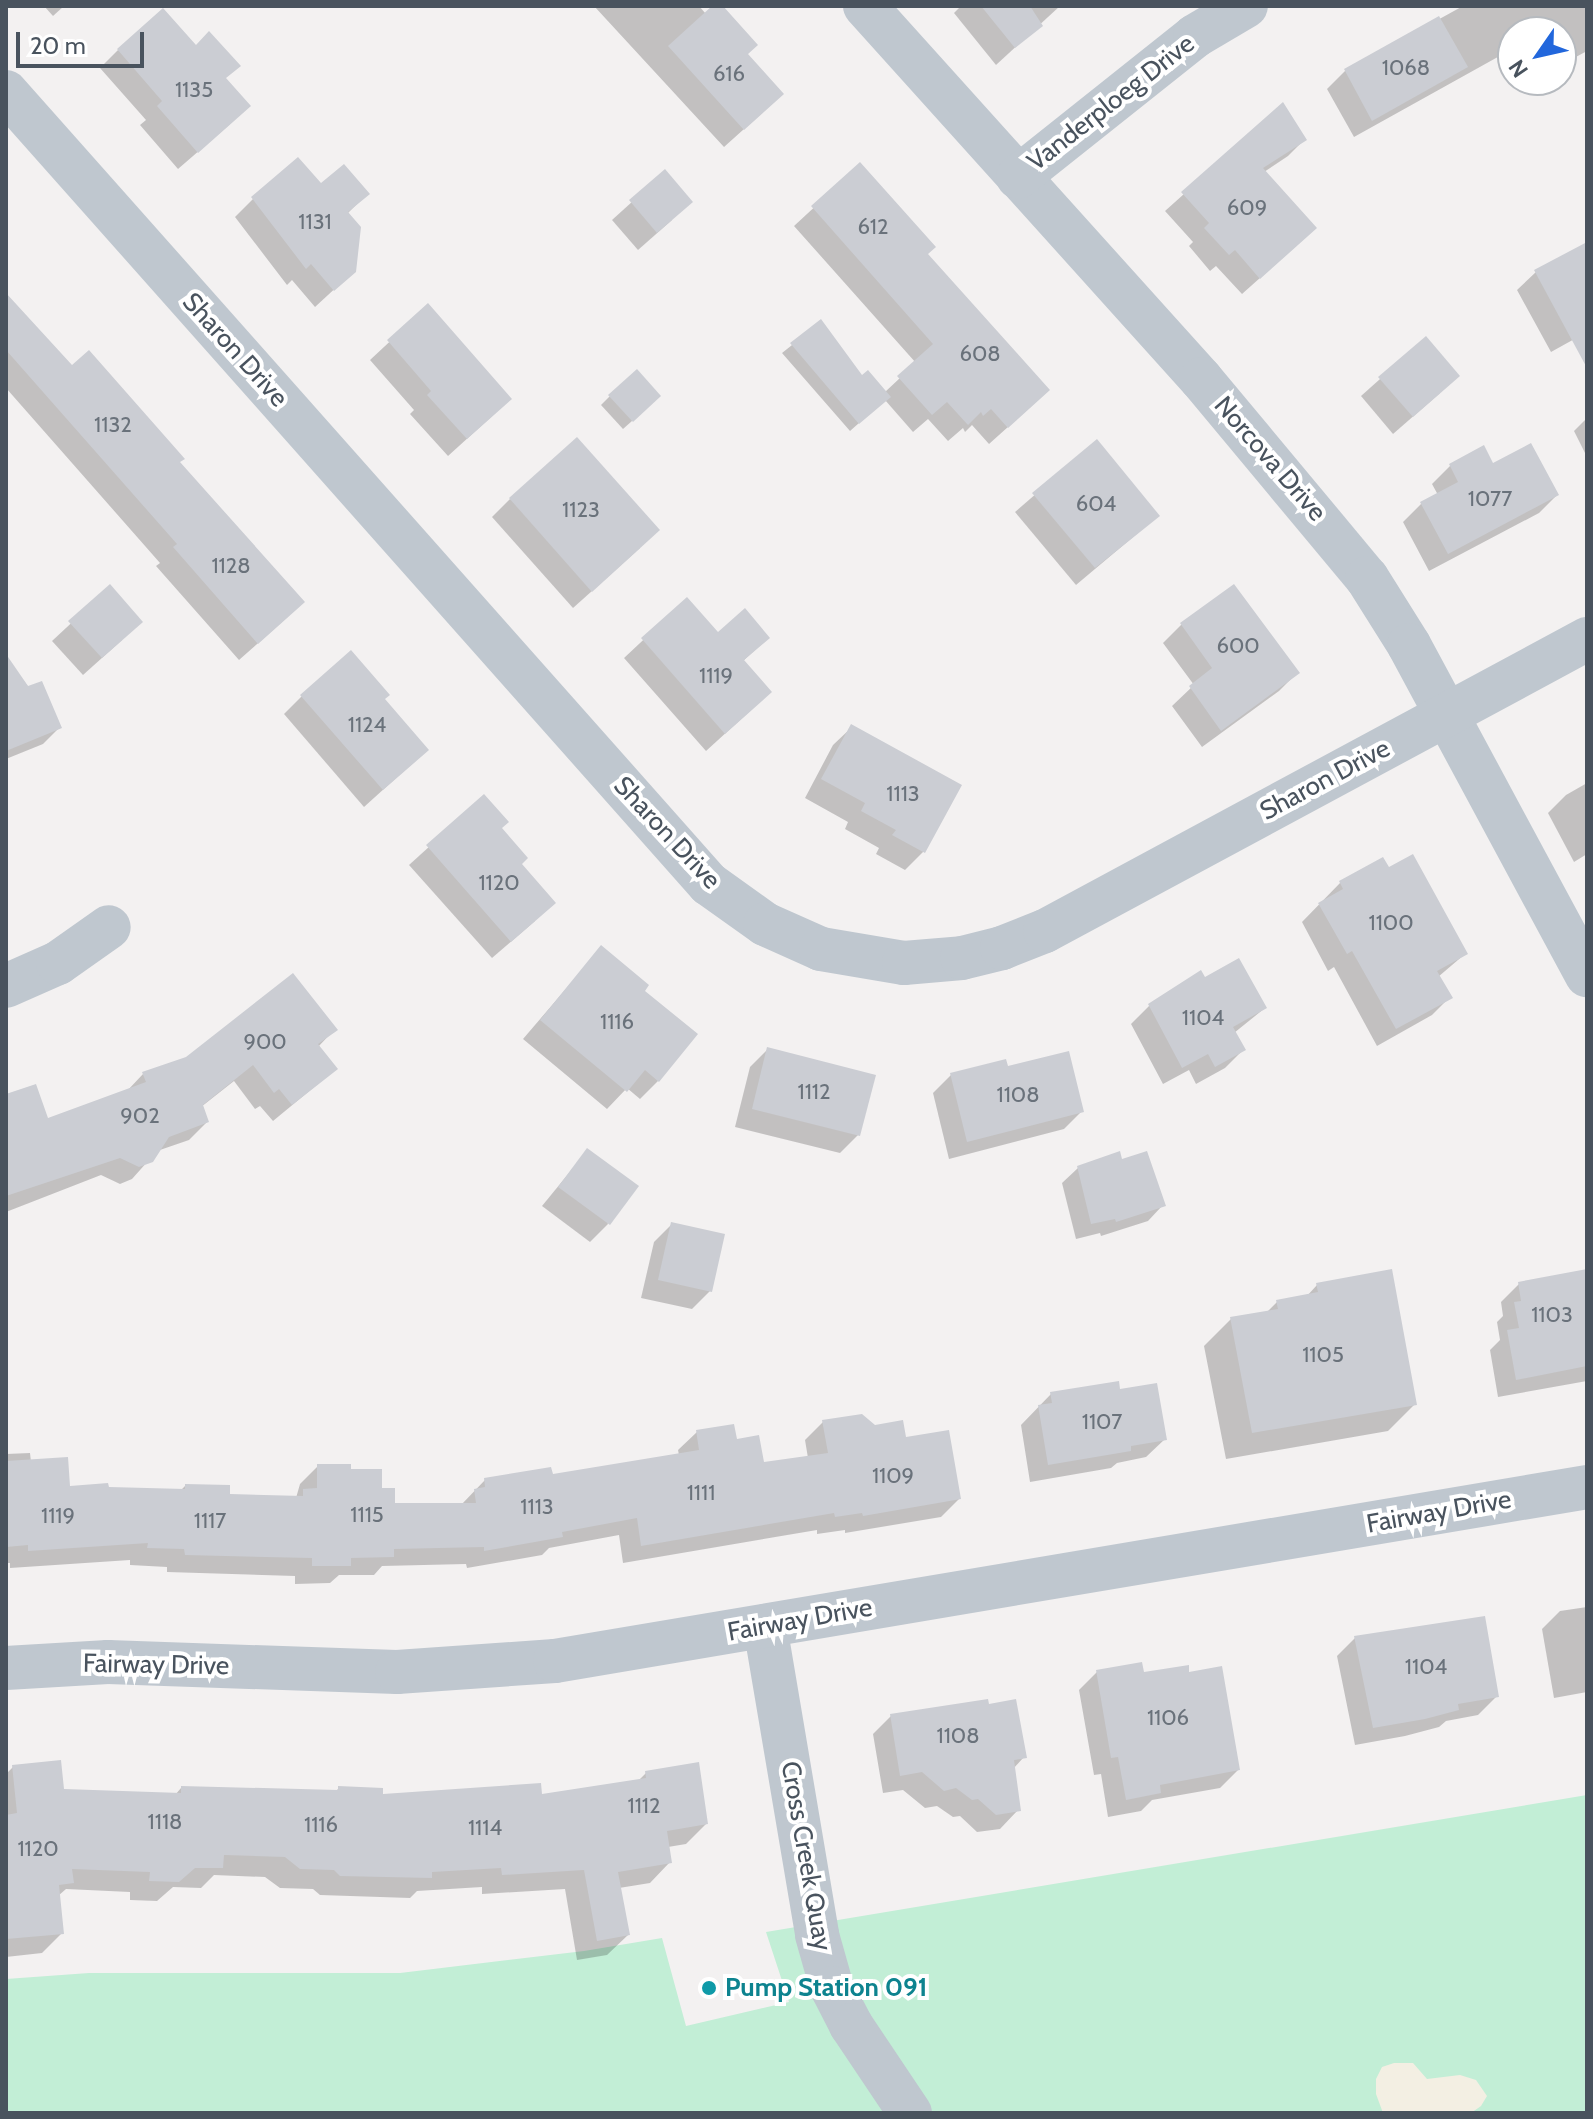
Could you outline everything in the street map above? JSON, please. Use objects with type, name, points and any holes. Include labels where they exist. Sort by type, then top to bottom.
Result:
[{"type":"street","name":"Norcova Drive","points":[[865,6],[1201,379],[1334,535],[1409,645],[1587,975]]},
{"type":"street","name":"Vanderploeg Drive","points":[[1018,177],[1195,36],[1246,6]]},
{"type":"street","name":"Sharon Drive","points":[[6,92],[709,884],[765,924],[844,956],[904,963],[962,958],[1002,948],[1045,931],[1587,639]]},
{"type":"street","points":[[6,986],[58,963],[109,927]]},
{"type":"street","name":"Fairway Drive","points":[[6,1668],[108,1662],[397,1672],[555,1661],[1587,1487]]},
{"type":"street","name":"Cross Creek Quay","points":[[765,1626],[817,1935],[832,1988],[851,2025],[910,2113]]},
{"type":"green space","points":[[1587,1795],[1587,2113],[6,2113],[6,1979],[89,1973],[400,1973],[584,1951],[662,1938],[686,2026],[789,2002],[766,1932]]},
{"type":"sand","points":[[1394,2063],[1413,2063],[1427,2079],[1460,2075],[1476,2080],[1487,2096],[1481,2106],[1471,2113],[1383,2113],[1376,2094],[1376,2079],[1382,2067]]},
{"type":"building","points":[[712,6],[723,6],[758,45],[748,54],[784,94],[744,130],[668,46]]},
{"type":"building","points":[[981,6],[1030,6],[1043,26],[1015,48]]},
{"type":"building","points":[[163,8],[196,45],[209,31],[241,66],[226,78],[251,106],[198,153],[157,106],[162,101],[117,49]]},
{"type":"building","points":[[1439,16],[1468,67],[1372,121],[1344,69]]},
{"type":"building","points":[[1283,102],[1307,140],[1263,168],[1317,228],[1260,279],[1235,250],[1229,255],[1204,228],[1209,223],[1181,192]]},
{"type":"building","points":[[298,157],[321,183],[344,164],[370,194],[348,212],[361,227],[356,272],[334,291],[311,264],[306,269],[251,197]]},
{"type":"building","points":[[860,162],[936,247],[928,254],[1050,390],[1008,428],[991,409],[983,416],[981,412],[968,425],[947,402],[932,415],[897,376],[933,344],[811,206]]},
{"type":"building","points":[[665,169],[693,202],[657,233],[629,200]]},
{"type":"building","points":[[1587,242],[1587,368],[1534,270]]},
{"type":"building","points":[[6,293],[72,365],[89,350],[185,459],[180,462],[305,602],[258,644],[173,547],[177,544],[6,350]]},
{"type":"building","points":[[428,303],[512,399],[467,439],[427,395],[431,391],[387,340]]},
{"type":"building","points":[[821,319],[862,375],[868,370],[891,397],[859,424],[790,343]]},
{"type":"building","points":[[1426,336],[1460,376],[1413,417],[1378,377]]},
{"type":"building","points":[[637,369],[661,396],[633,422],[608,395]]},
{"type":"building","points":[[577,437],[660,530],[592,592],[509,498]]},
{"type":"building","points":[[1097,439],[1160,516],[1095,568],[1032,493]]},
{"type":"building","points":[[1531,443],[1559,495],[1448,554],[1420,502],[1458,482],[1449,464],[1484,445],[1493,463]]},
{"type":"building","points":[[110,584],[143,622],[102,658],[68,621]]},
{"type":"building","points":[[1234,584],[1300,673],[1221,731],[1189,686],[1212,668],[1180,623]]},
{"type":"building","points":[[687,597],[718,632],[745,608],[770,638],[744,660],[772,692],[725,734],[641,638]]},
{"type":"building","points":[[351,650],[390,695],[385,699],[429,750],[383,790],[300,695]]},
{"type":"building","points":[[6,654],[28,686],[42,681],[62,728],[6,751]]},
{"type":"building","points":[[851,724],[962,785],[925,853],[892,835],[896,830],[861,811],[865,803],[821,779]]},
{"type":"building","points":[[484,794],[509,822],[502,828],[528,858],[522,864],[556,903],[511,942],[426,845]]},
{"type":"building","points":[[1413,854],[1468,954],[1437,971],[1453,998],[1396,1029],[1352,951],[1347,954],[1318,903],[1343,889],[1339,881],[1383,857],[1389,867]]},
{"type":"building","points":[[601,945],[649,985],[645,991],[698,1034],[659,1082],[645,1070],[627,1092],[540,1020]]},
{"type":"building","points":[[1239,958],[1267,1008],[1233,1027],[1246,1050],[1215,1067],[1208,1054],[1182,1068],[1148,1004],[1201,970],[1205,977]]},
{"type":"building","points":[[293,973],[338,1030],[318,1044],[338,1069],[292,1105],[279,1089],[274,1093],[253,1065],[203,1105],[209,1122],[169,1137],[153,1162],[139,1167],[120,1158],[6,1196],[6,1094],[36,1084],[48,1118],[146,1082],[142,1072],[186,1057]]},
{"type":"building","points":[[767,1047],[876,1075],[860,1136],[752,1109]]},
{"type":"building","points":[[1069,1051],[1084,1112],[967,1142],[950,1073],[1006,1059],[1008,1066]]},
{"type":"building","points":[[587,1148],[639,1186],[610,1225],[558,1187]]},
{"type":"building","points":[[1120,1151],[1122,1159],[1147,1151],[1166,1206],[1116,1222],[1115,1219],[1091,1224],[1077,1166]]},
{"type":"building","points":[[671,1222],[725,1234],[712,1292],[658,1280]]},
{"type":"building","points":[[1392,1269],[1417,1405],[1252,1433],[1230,1317],[1278,1309],[1276,1300],[1318,1292],[1316,1283]]},
{"type":"building","points":[[1587,1269],[1587,1366],[1516,1380],[1507,1330],[1519,1328],[1514,1302],[1521,1301],[1518,1282]]},
{"type":"building","points":[[1119,1381],[1120,1389],[1157,1383],[1167,1440],[1131,1446],[1131,1451],[1048,1465],[1038,1405],[1052,1403],[1050,1392]]},
{"type":"building","points":[[862,1414],[875,1425],[903,1420],[906,1437],[949,1430],[961,1499],[863,1516],[862,1513],[835,1517],[834,1513],[641,1546],[637,1518],[562,1532],[563,1537],[484,1551],[484,1547],[394,1549],[394,1557],[351,1558],[351,1566],[312,1566],[312,1558],[185,1555],[184,1549],[147,1548],[148,1543],[28,1551],[28,1545],[6,1547],[6,1461],[68,1457],[70,1486],[108,1483],[109,1487],[185,1489],[185,1484],[230,1485],[230,1494],[303,1496],[303,1489],[317,1488],[317,1464],[351,1464],[351,1469],[382,1469],[382,1488],[395,1488],[395,1503],[476,1503],[474,1489],[485,1487],[484,1478],[551,1467],[553,1474],[699,1450],[696,1430],[734,1424],[737,1439],[759,1435],[764,1462],[828,1453],[822,1420]]},
{"type":"building","points":[[1485,1616],[1499,1697],[1458,1704],[1459,1710],[1425,1719],[1373,1728],[1354,1636]]},
{"type":"building","points":[[1142,1662],[1144,1672],[1189,1665],[1189,1672],[1222,1666],[1240,1770],[1160,1785],[1161,1793],[1126,1800],[1118,1757],[1111,1758],[1096,1670]]},
{"type":"building","points":[[988,1699],[989,1704],[1016,1699],[1027,1758],[1014,1760],[1021,1811],[996,1815],[978,1799],[972,1800],[956,1788],[944,1791],[922,1772],[900,1776],[890,1714]]},
{"type":"building","points":[[61,1760],[64,1789],[181,1793],[181,1786],[338,1790],[338,1786],[383,1788],[383,1794],[541,1783],[542,1794],[646,1778],[645,1771],[699,1762],[708,1824],[667,1831],[672,1863],[618,1872],[630,1935],[597,1941],[584,1870],[502,1875],[501,1868],[432,1872],[432,1878],[340,1876],[334,1870],[300,1869],[285,1857],[224,1855],[223,1868],[195,1868],[179,1882],[149,1881],[150,1872],[72,1869],[74,1883],[59,1885],[64,1934],[6,1939],[6,1815],[17,1813],[12,1765]]},
{"type":"place","name":"Pump Station 091","points":[[709,1988]]}]
